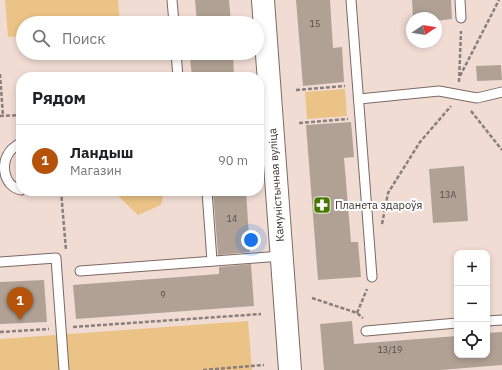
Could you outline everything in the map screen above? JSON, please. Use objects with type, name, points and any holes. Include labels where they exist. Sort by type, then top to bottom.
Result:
[{"type":"main road","name":"Камуністычная вуліца","points":[[263,0],[263,16]]},
{"type":"main road","name":"Камуністычная вуліца","points":[[264,60],[264,72]]},
{"type":"main road","name":"Камуністычная вуліца","points":[[264,98],[282,256],[290,370]]},
{"type":"lane","points":[[172,0],[173,16]]},
{"type":"lane","points":[[351,0],[372,277]]},
{"type":"lane","points":[[460,0],[461,18]]},
{"type":"lane","points":[[177,60],[178,72]]},
{"type":"lane","points":[[359,99],[439,91],[459,96],[477,98],[502,92]]},
{"type":"lane","points":[[16,146],[10,151],[4,163],[6,179],[12,188],[16,189]]},
{"type":"lane","points":[[206,196],[212,261]]},
{"type":"lane","points":[[80,271],[282,256]]},
{"type":"lane","points":[[0,262],[56,258],[64,370]]},
{"type":"lane","points":[[490,321],[502,320]]},
{"type":"lane","points":[[366,331],[454,323]]},
{"type":"path","points":[[459,78],[499,0]]},
{"type":"path","points":[[461,18],[459,96],[502,150]]},
{"type":"path","points":[[0,74],[1,116],[16,115]]},
{"type":"path","points":[[296,90],[358,85]]},
{"type":"path","points":[[381,231],[388,193],[420,142],[459,96]]},
{"type":"path","points":[[299,123],[360,118]]},
{"type":"path","points":[[61,196],[66,254]]},
{"type":"path","points":[[357,313],[372,277]]},
{"type":"path","points":[[312,298],[357,313],[379,330]]},
{"type":"path","points":[[0,332],[260,314]]},
{"type":"path","points":[[203,370],[264,365]]},
{"type":"shaded area","points":[[5,0],[118,0],[119,16],[16,16],[16,36],[8,37]]},
{"type":"shaded area","points":[[345,89],[347,116],[307,119],[305,92]]},
{"type":"shaded area","points":[[118,196],[163,196],[161,205],[138,215]]},
{"type":"shaded area","points":[[248,321],[252,370],[0,370],[0,339]]},
{"type":"building","points":[[195,0],[229,0],[230,16],[196,16]]},
{"type":"building","points":[[296,0],[330,0],[333,48],[342,47],[344,82],[303,86]]},
{"type":"building","points":[[412,0],[451,0],[452,19],[442,20],[442,12],[413,12]]},
{"type":"building","points":[[190,60],[233,60],[234,72],[191,72]]},
{"type":"building","points":[[501,65],[502,80],[477,81],[476,66]]},
{"type":"building","points":[[351,122],[354,157],[344,158],[351,242],[358,242],[361,277],[318,280],[306,125]]},
{"type":"building","points":[[464,166],[468,221],[433,223],[429,169]]},
{"type":"building","points":[[213,196],[246,196],[250,252],[218,255]]},
{"type":"building","points":[[251,264],[254,306],[76,319],[73,285],[219,274],[219,267]]},
{"type":"building","points":[[44,280],[47,322],[0,324],[0,282]]},
{"type":"building","points":[[352,321],[354,344],[454,336],[454,358],[490,358],[490,333],[502,332],[502,365],[441,370],[324,370],[320,324]]},
{"type":"place","name":"Планета здароўя","points":[[322,205]]},
{"type":"place","name":"Ландыш","points":[[20,320]]}]
